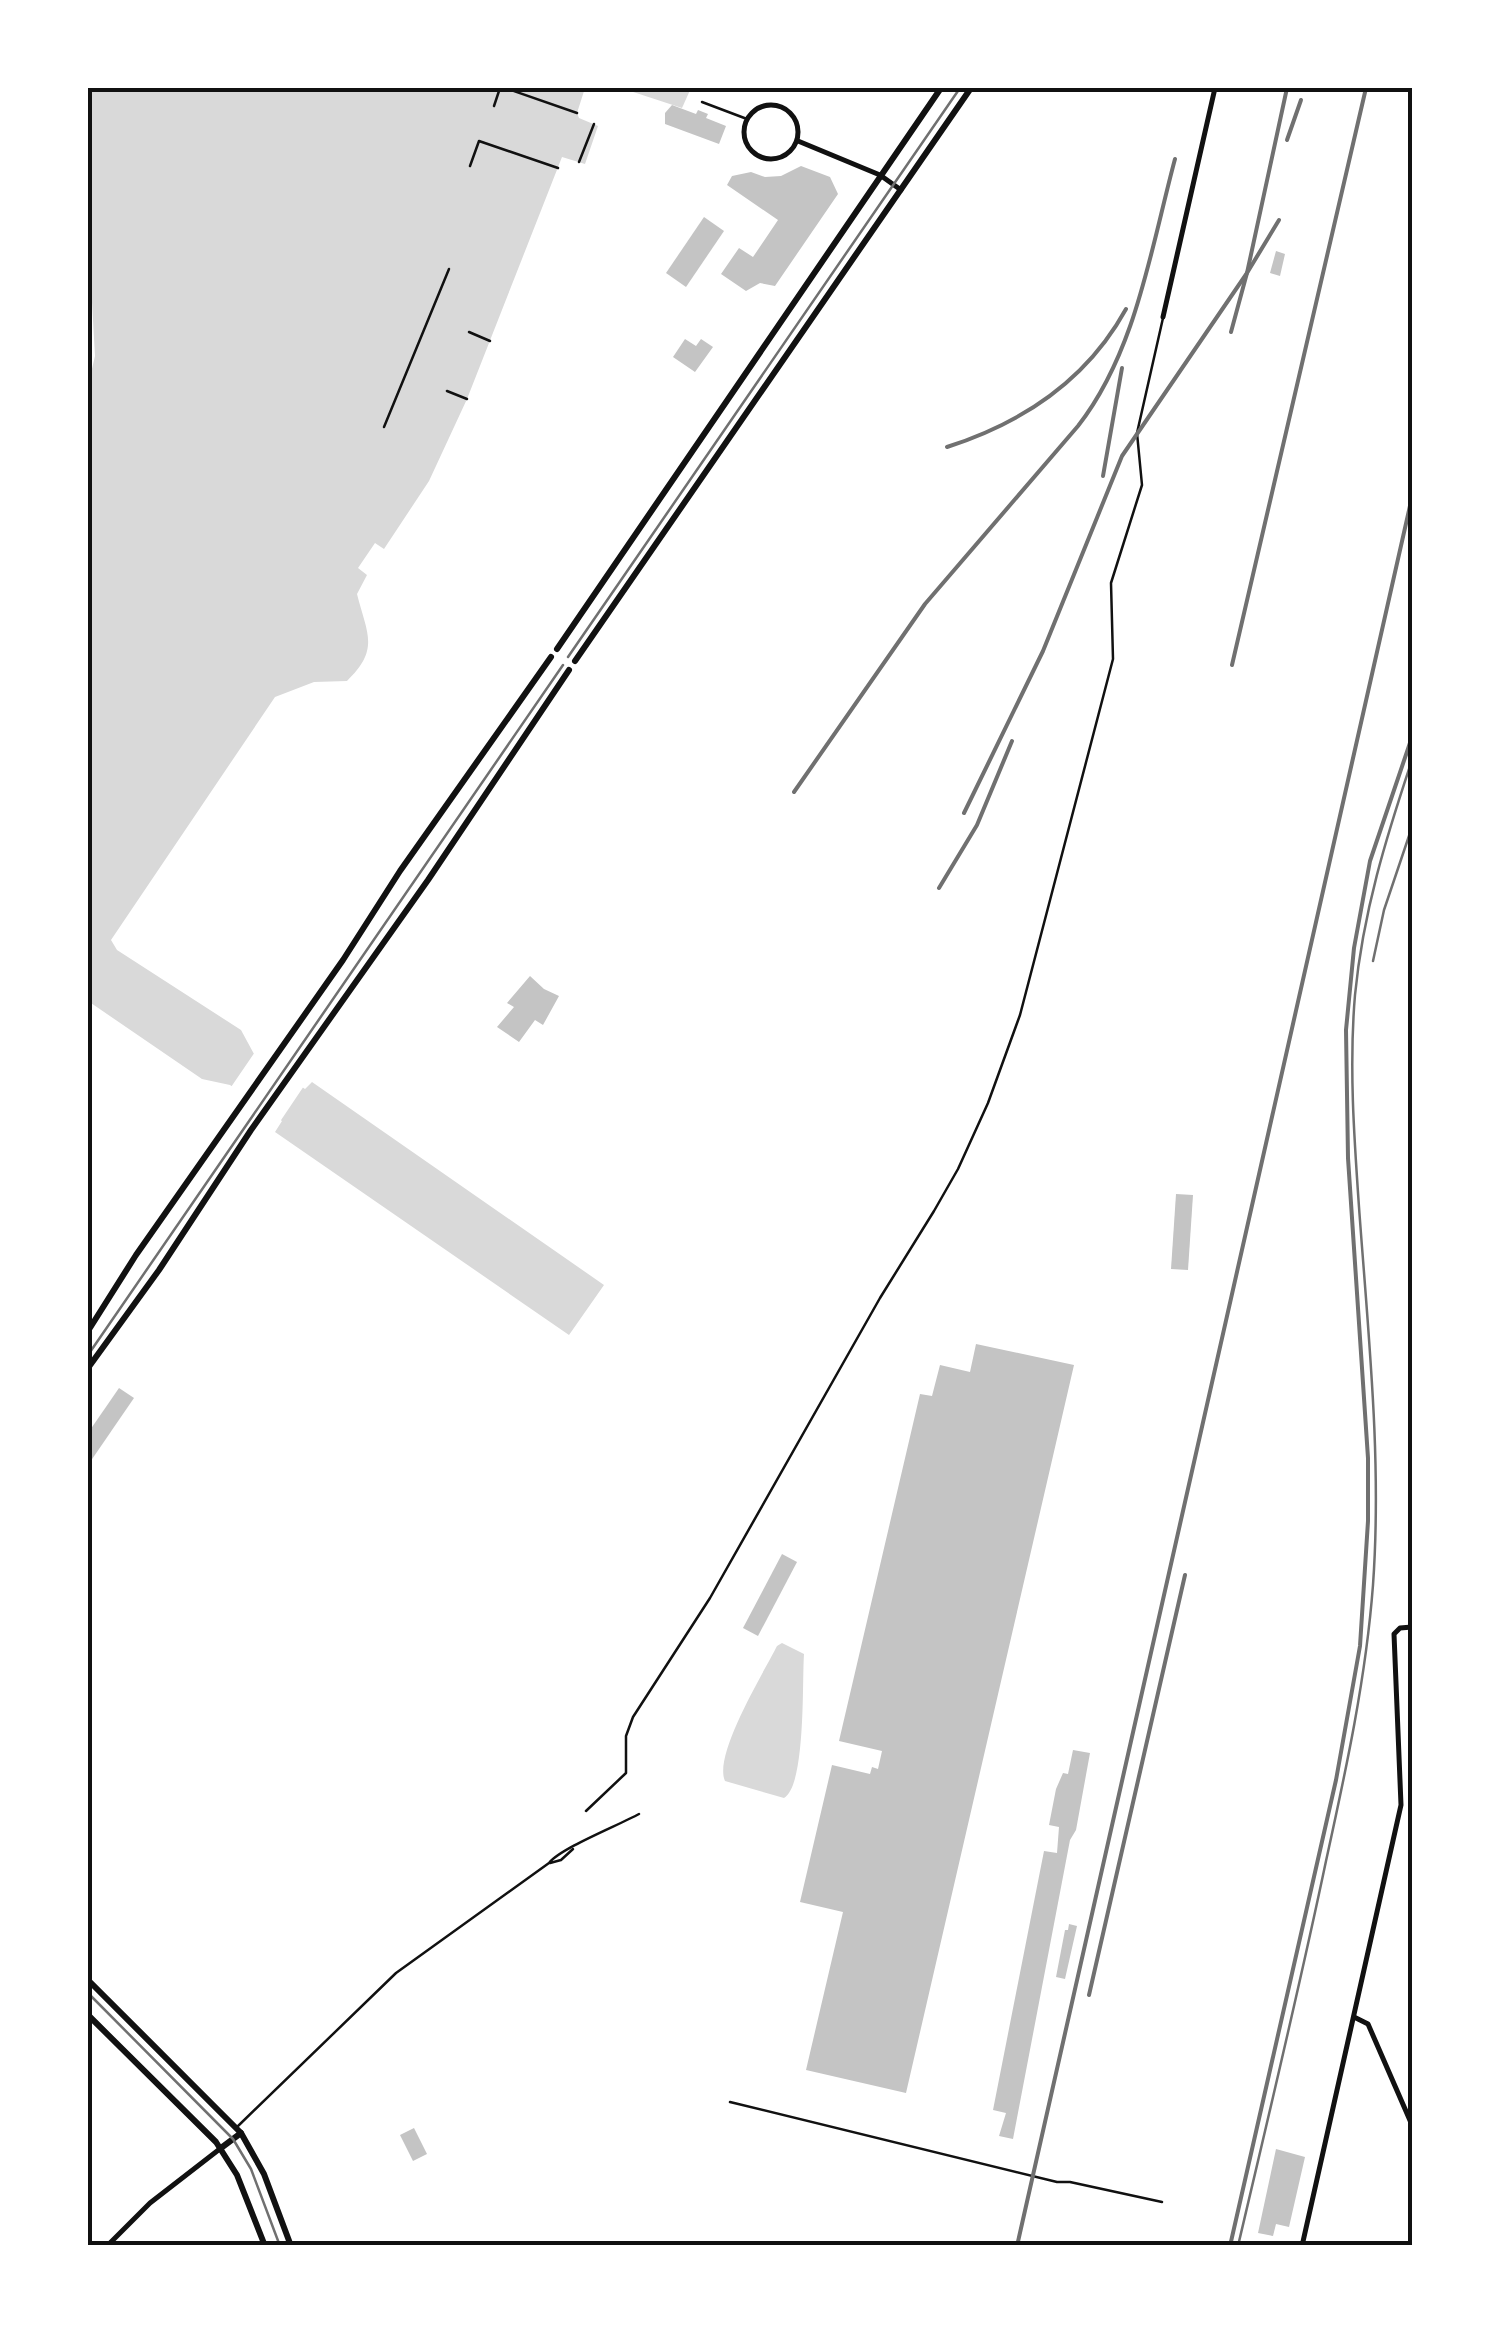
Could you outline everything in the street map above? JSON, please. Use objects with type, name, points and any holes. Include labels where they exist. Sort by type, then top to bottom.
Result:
[{"type":"main road","points":[[557,649],[941,88]]},
{"type":"main road","points":[[575,661],[971,88]]},
{"type":"main road","points":[[88,1330],[400,871],[551,658]]},
{"type":"main road","points":[[88,1368],[172,1252],[251,1130],[428,880],[569,670]]},
{"type":"main road","points":[[88,1980],[239,2130],[264,2174],[291,2246]]},
{"type":"main road","points":[[88,2014],[221,2148],[237,2175],[265,2246]]},
{"type":"main road","points":[[221,2148],[239,2130]]},
{"type":"street","points":[[1164,316],[1215,88]]},
{"type":"street","points":[[767,104],[784,107],[796,118],[798,141],[778,159],[760,157],[747,145],[747,119],[767,104]]},
{"type":"street","points":[[798,141],[880,175],[901,190]]},
{"type":"street","points":[[1302,2246],[1402,1806],[1394,1634],[1400,1628],[1412,1627]]},
{"type":"street","points":[[1354,2017],[1368,2024],[1412,2125]]},
{"type":"street","points":[[107,2246],[150,2203],[221,2148]]},
{"type":"lane","points":[[702,102],[747,119]]},
{"type":"lane","points":[[586,1811],[626,1773],[626,1736],[633,1717],[700,1614],[880,1298],[942,1198],[988,1104],[1020,1015],[1113,658],[1110,584],[1142,485],[1137,433],[1164,316]]},
{"type":"lane","points":[[239,2130],[396,1973],[549,1863],[558,1852],[574,1848],[639,1814]]},
{"type":"lane","points":[[549,1863],[561,1860],[574,1848]]},
{"type":"path","points":[[494,106],[503,88],[577,113]]},
{"type":"path","points":[[579,162],[594,124]]},
{"type":"path","points":[[470,166],[479,140],[558,168]]},
{"type":"path","points":[[384,427],[448,269]]},
{"type":"path","points":[[469,332],[490,341]]},
{"type":"path","points":[[447,391],[466,399]]},
{"type":"path","points":[[730,2102],[1057,2182],[1162,2202]]},
{"type":"shaded area","points":[[88,88],[585,88],[577,113],[579,118],[598,126],[585,164],[562,157],[467,399],[429,481],[384,549],[375,543],[358,568],[367,575],[357,594],[368,640],[364,660],[347,681],[314,682],[275,697],[111,940],[117,950],[241,1030],[254,1054],[305,1089],[312,1082],[604,1285],[569,1335],[275,1132],[282,1121],[230,1085],[202,1079],[88,1001],[88,386],[95,356],[88,230]]},
{"type":"shaded area","points":[[621,88],[691,88],[682,108]]},
{"type":"shaded area","points":[[782,1643],[804,1654],[799,1754],[791,1789],[784,1798],[725,1781],[723,1769],[742,1714]]},
{"type":"pier","points":[[257,1049],[305,1083],[310,1077],[271,1135],[276,1122],[229,1090]]},
{"type":"building","points":[[672,105],[696,114],[698,110],[726,126],[719,144],[665,124],[665,113]]},
{"type":"building","points":[[801,166],[830,177],[838,194],[775,286],[760,283],[746,291],[721,274],[739,248],[753,257],[778,220],[727,185],[732,176],[751,172],[765,177],[781,176]]},
{"type":"building","points":[[704,217],[724,231],[686,287],[666,273]]},
{"type":"building","points":[[1276,251],[1285,254],[1280,276],[1270,273]]},
{"type":"building","points":[[685,339],[696,346],[701,339],[713,347],[695,372],[673,357]]},
{"type":"building","points":[[530,976],[559,996],[543,1025],[535,1020],[519,1042],[497,1027],[514,1007],[507,1003]]},
{"type":"building","points":[[1176,1194],[1193,1195],[1188,1270],[1171,1269]]},
{"type":"building","points":[[976,1344],[1074,1365],[906,2093],[806,2070],[843,1912],[800,1902],[832,1765],[870,1774],[872,1767],[878,1769],[882,1751],[839,1741],[920,1394],[932,1396],[940,1365],[970,1372]]},
{"type":"building","points":[[119,1388],[134,1398],[88,1465],[88,1433]]},
{"type":"building","points":[[782,1554],[797,1562],[758,1636],[743,1628]]},
{"type":"building","points":[[1073,1750],[1090,1753],[1013,2139],[999,2136],[1006,2113],[993,2110],[1044,1851],[1057,1853],[1059,1827],[1049,1825],[1056,1789],[1063,1773],[1068,1774]]},
{"type":"building","points":[[1069,1924],[1077,1926],[1065,1979],[1056,1977]]},
{"type":"building","points":[[414,2128],[427,2154],[413,2161],[400,2135]]},
{"type":"building","points":[[1276,2149],[1305,2157],[1289,2227],[1276,2224],[1273,2236],[1258,2233]]},
{"type":"tram line","points":[[568,657],[960,88]]},
{"type":"tram line","points":[[88,1355],[563,665]]},
{"type":"tram line","points":[[1238,2246],[1341,1793],[1370,1620],[1375,1443],[1354,1127],[1353,1021],[1370,905],[1412,760]]},
{"type":"tram line","points":[[1373,961],[1384,910],[1412,827]]},
{"type":"tram line","points":[[88,1993],[233,2139],[251,2169],[280,2246]]},
{"type":"railway","points":[[1231,332],[1287,88]]},
{"type":"railway","points":[[1232,665],[1366,88]]},
{"type":"railway","points":[[1287,140],[1301,100]]},
{"type":"railway","points":[[794,792],[925,604],[1078,426],[1098,397],[1128,332],[1175,159]]},
{"type":"railway","points":[[964,813],[1043,651],[1122,456],[1279,220]]},
{"type":"railway","points":[[947,447],[1001,425],[1050,396],[1092,357],[1126,309]]},
{"type":"railway","points":[[1103,476],[1122,368]]},
{"type":"railway","points":[[1017,2246],[1412,497]]},
{"type":"railway","points":[[1230,2246],[1336,1780],[1360,1646],[1368,1458],[1348,1158],[1346,1030],[1354,948],[1370,861],[1412,737]]},
{"type":"railway","points":[[939,888],[977,825],[1012,741]]},
{"type":"railway","points":[[1412,1133],[1412,1267]]},
{"type":"railway","points":[[1089,1995],[1185,1575]]}]
